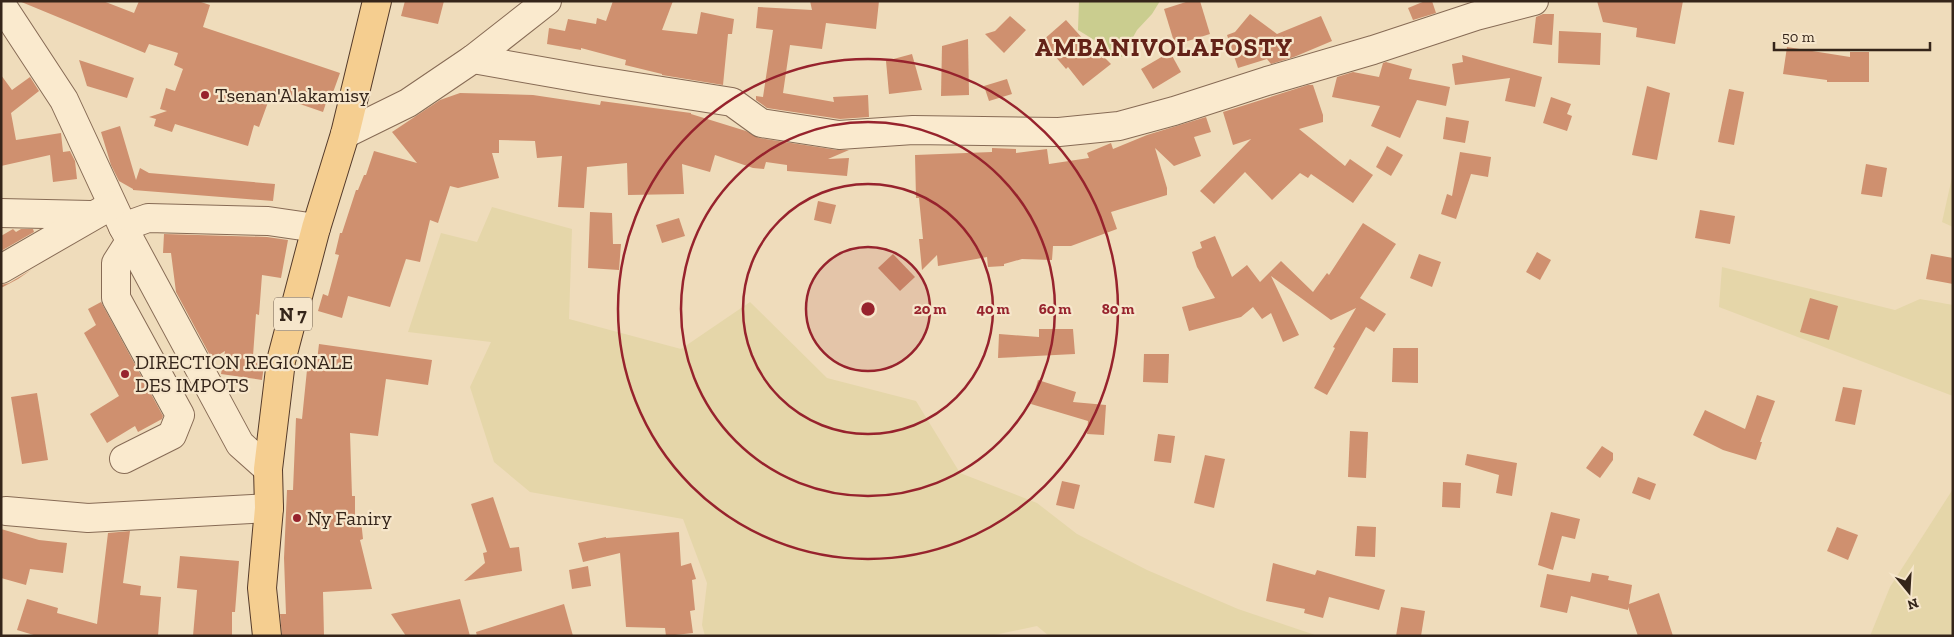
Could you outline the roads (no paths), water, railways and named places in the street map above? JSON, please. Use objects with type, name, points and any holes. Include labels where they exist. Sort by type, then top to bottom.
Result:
[{"type":"main road","name":"N 7","points":[[267,636],[262,588],[269,508],[268,469],[280,361],[316,228],[345,134],[377,1]]},
{"type":"street","points":[[345,134],[408,103],[473,59],[547,1]]},
{"type":"street","points":[[473,59],[732,102],[761,123],[839,135],[913,130],[1059,132],[1119,126],[1174,111],[1373,50],[1476,16],[1534,1]]},
{"type":"street","points":[[3,10],[64,100],[114,222],[240,444],[268,469]]},
{"type":"street","points":[[1,213],[114,222],[148,218],[268,221],[316,228]]},
{"type":"street","points":[[1,269],[114,222]]},
{"type":"street","points":[[114,222],[116,298],[180,415],[172,435],[124,459]]},
{"type":"street","points":[[6,511],[88,518],[269,508]]},
{"type":"place","name":"Tsenan'Alakamisy","points":[[205,95]]},
{"type":"place","name":"DIRECTION REGIONALE DES IMPOTS","points":[[125,374]]},
{"type":"place","name":"Ny Faniry","points":[[297,518]]},
{"type":"district","name":"AMBANIVOLAFOSTY","points":[[1164,47]]}]
